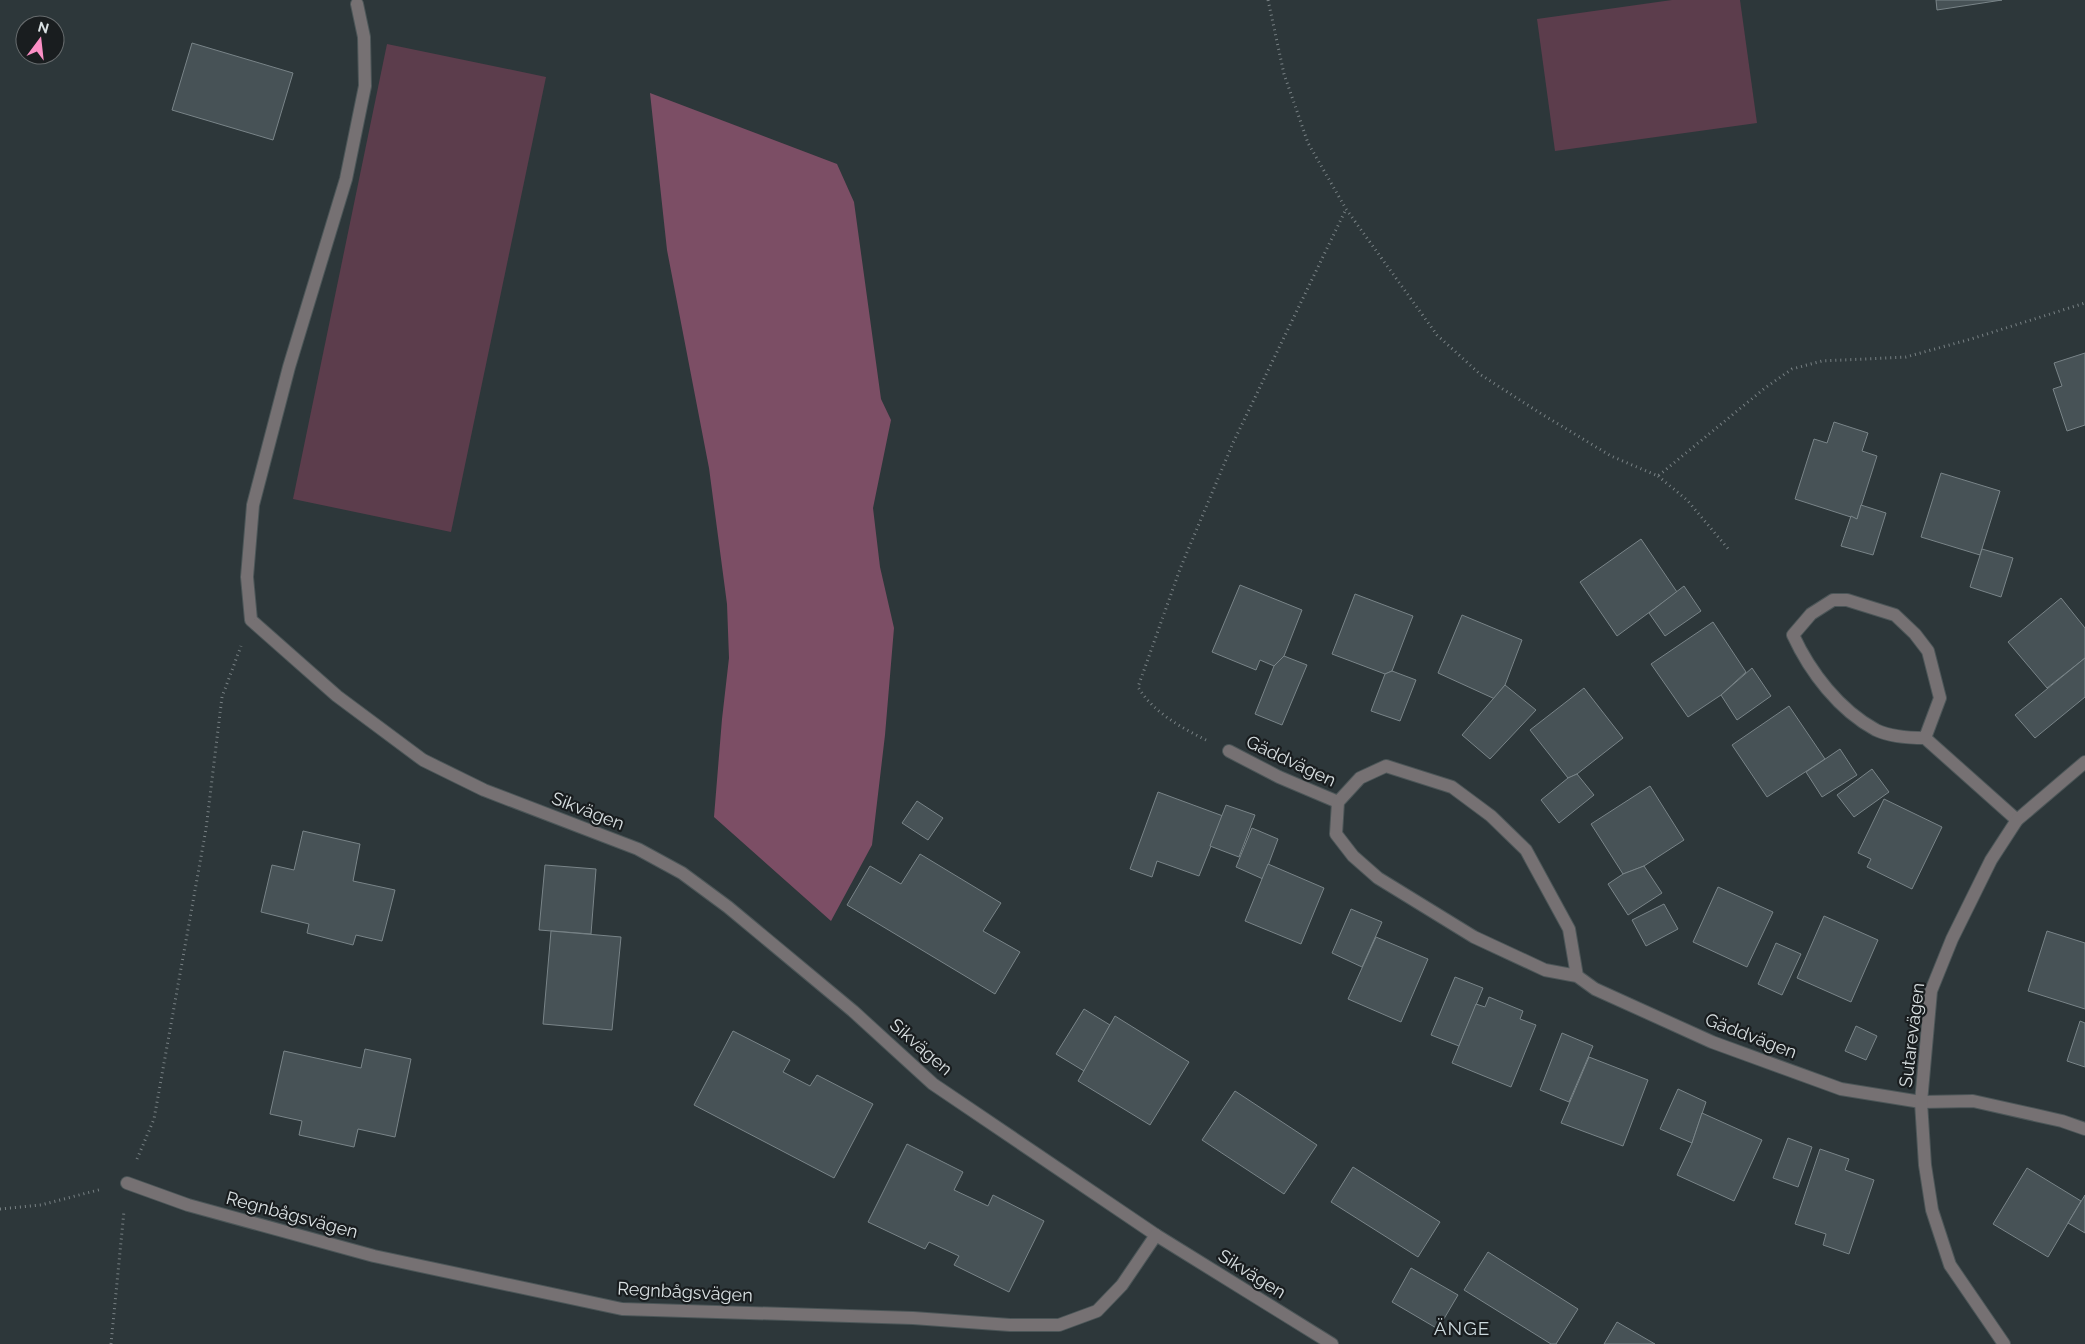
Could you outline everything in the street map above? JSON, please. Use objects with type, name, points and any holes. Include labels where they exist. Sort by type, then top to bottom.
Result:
[{"type":"street","points":[[251,620],[247,577],[253,505],[288,367],[346,179],[365,86],[364,38],[357,4]]},
{"type":"street","points":[[1926,738],[1940,698],[1928,651],[1915,634],[1895,615],[1847,600],[1833,600],[1811,614],[1793,635],[1803,656],[1823,684],[1849,710],[1877,730],[1905,738],[1926,738],[2017,820]]},
{"type":"street","name":"Sikvägen","points":[[251,620],[337,696],[423,760],[484,790],[638,849],[682,873],[728,907],[853,1011],[933,1084],[1156,1235],[1332,1344]]},
{"type":"street","name":"Gäddvägen","points":[[1229,751],[1279,777],[1338,802]]},
{"type":"street","name":"Sutarevägen","points":[[2004,1344],[1950,1265],[1932,1210],[1925,1165],[1921,1102],[1931,991],[1952,939],[1991,860],[2017,820],[2085,762]]},
{"type":"street","name":"Gäddvägen","points":[[1577,976],[1569,929],[1526,850],[1491,816],[1452,787],[1386,766],[1360,778],[1338,802],[1336,834],[1353,856],[1378,878],[1474,936],[1545,970],[1577,976],[1595,989],[1712,1042],[1841,1089],[1921,1102],[1973,1102],[2062,1121],[2085,1129]]},
{"type":"street","name":"Regnbågsvägen","points":[[127,1183],[188,1205],[374,1256],[622,1308],[914,1318],[1010,1325],[1059,1325],[1097,1311],[1122,1285],[1156,1235]]},
{"type":"path","points":[[1268,0],[1284,74],[1308,143],[1346,209],[1437,335],[1481,374],[1540,413],[1611,456],[1658,476],[1687,500],[1730,551]]},
{"type":"path","points":[[1229,751],[1181,728],[1146,700],[1138,687],[1180,569],[1233,443],[1346,209]]},
{"type":"path","points":[[1658,476],[1792,368],[1822,362],[1906,357],[1971,339],[2085,303]]},
{"type":"path","points":[[111,1344],[127,1183],[154,1119],[206,829],[222,696],[251,620]]},
{"type":"path","points":[[0,1209],[41,1205],[127,1183]]},
{"type":"shaded area","points":[[1672,0],[1740,0],[1757,123],[1555,151],[1537,19]]},
{"type":"shaded area","points":[[387,44],[546,77],[451,532],[293,499]]},
{"type":"shaded area","points":[[650,93],[837,164],[854,202],[881,399],[891,420],[873,508],[880,567],[894,628],[885,735],[872,845],[831,921],[714,817],[729,658],[727,604],[709,468],[667,250]]},
{"type":"building","points":[[1936,0],[2002,0],[1937,10]]},
{"type":"building","points":[[192,43],[293,73],[273,140],[172,110]]},
{"type":"building","points":[[2085,353],[2085,425],[2067,431],[2053,389],[2062,386],[2054,363]]},
{"type":"building","points":[[1834,422],[1868,433],[1862,451],[1877,456],[1857,519],[1795,499],[1814,439],[1827,443]]},
{"type":"building","points":[[1941,473],[2000,491],[1980,555],[1921,537]]},
{"type":"building","points":[[1861,505],[1886,513],[1873,555],[1841,546],[1851,516],[1857,519]]},
{"type":"building","points":[[1641,539],[1677,592],[1617,636],[1580,582]]},
{"type":"building","points":[[1982,549],[2013,558],[2001,597],[1970,587]]},
{"type":"building","points":[[1240,585],[1302,610],[1284,656],[1274,666],[1260,660],[1256,670],[1212,652]]},
{"type":"building","points":[[1684,586],[1701,611],[1665,636],[1649,613]]},
{"type":"building","points":[[1355,594],[1413,616],[1392,671],[1385,674],[1332,654]]},
{"type":"building","points":[[2061,598],[2085,628],[2085,658],[2047,688],[2008,642]]},
{"type":"building","points":[[1462,615],[1522,640],[1505,685],[1495,699],[1438,673]]},
{"type":"building","points":[[1713,622],[1746,672],[1721,695],[1688,717],[1651,664]]},
{"type":"building","points":[[1284,656],[1307,665],[1282,725],[1255,714],[1274,666]]},
{"type":"building","points":[[2085,658],[2085,697],[2035,738],[2015,715]]},
{"type":"building","points":[[1752,668],[1771,696],[1737,720],[1721,695]]},
{"type":"building","points":[[1392,671],[1416,680],[1400,721],[1371,711],[1385,674]]},
{"type":"building","points":[[1505,685],[1536,710],[1490,759],[1462,735]]},
{"type":"building","points":[[1584,688],[1623,738],[1577,774],[1568,778],[1530,730]]},
{"type":"building","points":[[1789,706],[1825,759],[1767,797],[1732,745]]},
{"type":"building","points":[[1840,749],[1857,775],[1822,797],[1806,772]]},
{"type":"building","points":[[1872,769],[1889,792],[1854,817],[1837,795]]},
{"type":"building","points":[[1577,774],[1594,795],[1559,823],[1541,800],[1568,778]]},
{"type":"building","points":[[1650,786],[1684,840],[1644,866],[1623,874],[1591,824]]},
{"type":"building","points":[[1158,792],[1223,816],[1199,876],[1157,861],[1152,877],[1130,869]]},
{"type":"building","points":[[1884,799],[1942,827],[1912,889],[1867,867],[1871,859],[1858,853]]},
{"type":"building","points":[[917,801],[943,818],[928,840],[902,823]]},
{"type":"building","points":[[1226,805],[1255,815],[1239,857],[1210,846]]},
{"type":"building","points":[[1252,828],[1278,839],[1263,879],[1236,867]]},
{"type":"building","points":[[303,831],[360,844],[353,881],[395,890],[382,941],[356,935],[353,945],[307,933],[309,924],[261,912],[272,865],[294,870]]},
{"type":"building","points":[[920,854],[1001,903],[983,931],[1020,952],[995,994],[847,905],[870,866],[901,884]]},
{"type":"building","points":[[1268,864],[1324,888],[1301,944],[1245,921]]},
{"type":"building","points":[[545,865],[596,869],[591,934],[539,930]]},
{"type":"building","points":[[1644,866],[1662,893],[1628,915],[1608,884],[1623,874]]},
{"type":"building","points":[[1718,887],[1773,912],[1747,967],[1693,942]]},
{"type":"building","points":[[1664,904],[1678,929],[1646,946],[1632,920]]},
{"type":"building","points":[[1351,909],[1382,922],[1362,967],[1332,953]]},
{"type":"building","points":[[1824,916],[1878,940],[1851,1002],[1797,978]]},
{"type":"building","points":[[551,931],[621,937],[612,1030],[543,1024]]},
{"type":"building","points":[[2047,931],[2085,943],[2085,1009],[2028,991]]},
{"type":"building","points":[[1376,937],[1428,959],[1401,1022],[1348,999]]},
{"type":"building","points":[[1776,943],[1801,954],[1782,995],[1758,984]]},
{"type":"building","points":[[1455,977],[1483,988],[1459,1046],[1431,1035]]},
{"type":"building","points":[[1489,997],[1523,1011],[1520,1019],[1536,1025],[1511,1087],[1452,1063],[1476,1004],[1485,1007]]},
{"type":"building","points":[[1084,1009],[1110,1025],[1084,1071],[1056,1054]]},
{"type":"building","points":[[1115,1016],[1189,1062],[1150,1125],[1078,1081]]},
{"type":"building","points":[[2080,1021],[2085,1023],[2085,1067],[2067,1061]]},
{"type":"building","points":[[1856,1026],[1877,1036],[1866,1060],[1845,1051]]},
{"type":"building","points":[[733,1031],[790,1060],[783,1072],[810,1086],[817,1075],[873,1104],[834,1178],[694,1105]]},
{"type":"building","points":[[1562,1033],[1593,1046],[1569,1102],[1540,1090]]},
{"type":"building","points":[[365,1049],[411,1059],[395,1137],[358,1129],[354,1147],[299,1135],[302,1121],[270,1114],[284,1051],[361,1068]]},
{"type":"building","points":[[1589,1057],[1648,1080],[1623,1146],[1561,1123]]},
{"type":"building","points":[[1678,1089],[1706,1102],[1692,1143],[1660,1129]]},
{"type":"building","points":[[1235,1091],[1317,1145],[1284,1194],[1202,1140]]},
{"type":"building","points":[[1702,1113],[1762,1140],[1734,1201],[1677,1175],[1692,1143]]},
{"type":"building","points":[[1788,1138],[1812,1147],[1798,1187],[1773,1178]]},
{"type":"building","points":[[907,1144],[963,1172],[954,1190],[988,1206],[993,1195],[1044,1221],[1009,1292],[954,1265],[959,1256],[929,1242],[925,1249],[868,1222]]},
{"type":"building","points":[[1820,1149],[1849,1159],[1845,1170],[1874,1180],[1849,1254],[1823,1245],[1826,1234],[1795,1224]]},
{"type":"building","points":[[1353,1167],[1440,1222],[1418,1257],[1331,1202]]},
{"type":"building","points":[[2027,1168],[2081,1201],[2048,1257],[1993,1224]]},
{"type":"building","points":[[2085,1195],[2085,1233],[2068,1223]]},
{"type":"building","points":[[1488,1252],[1578,1309],[1556,1344],[1551,1344],[1464,1290]]},
{"type":"building","points":[[1411,1268],[1458,1295],[1438,1329],[1392,1302]]},
{"type":"building","points":[[1617,1322],[1655,1344],[1604,1344]]},
{"type":"district","name":"ÄNGE","points":[[1462,1328]]}]
